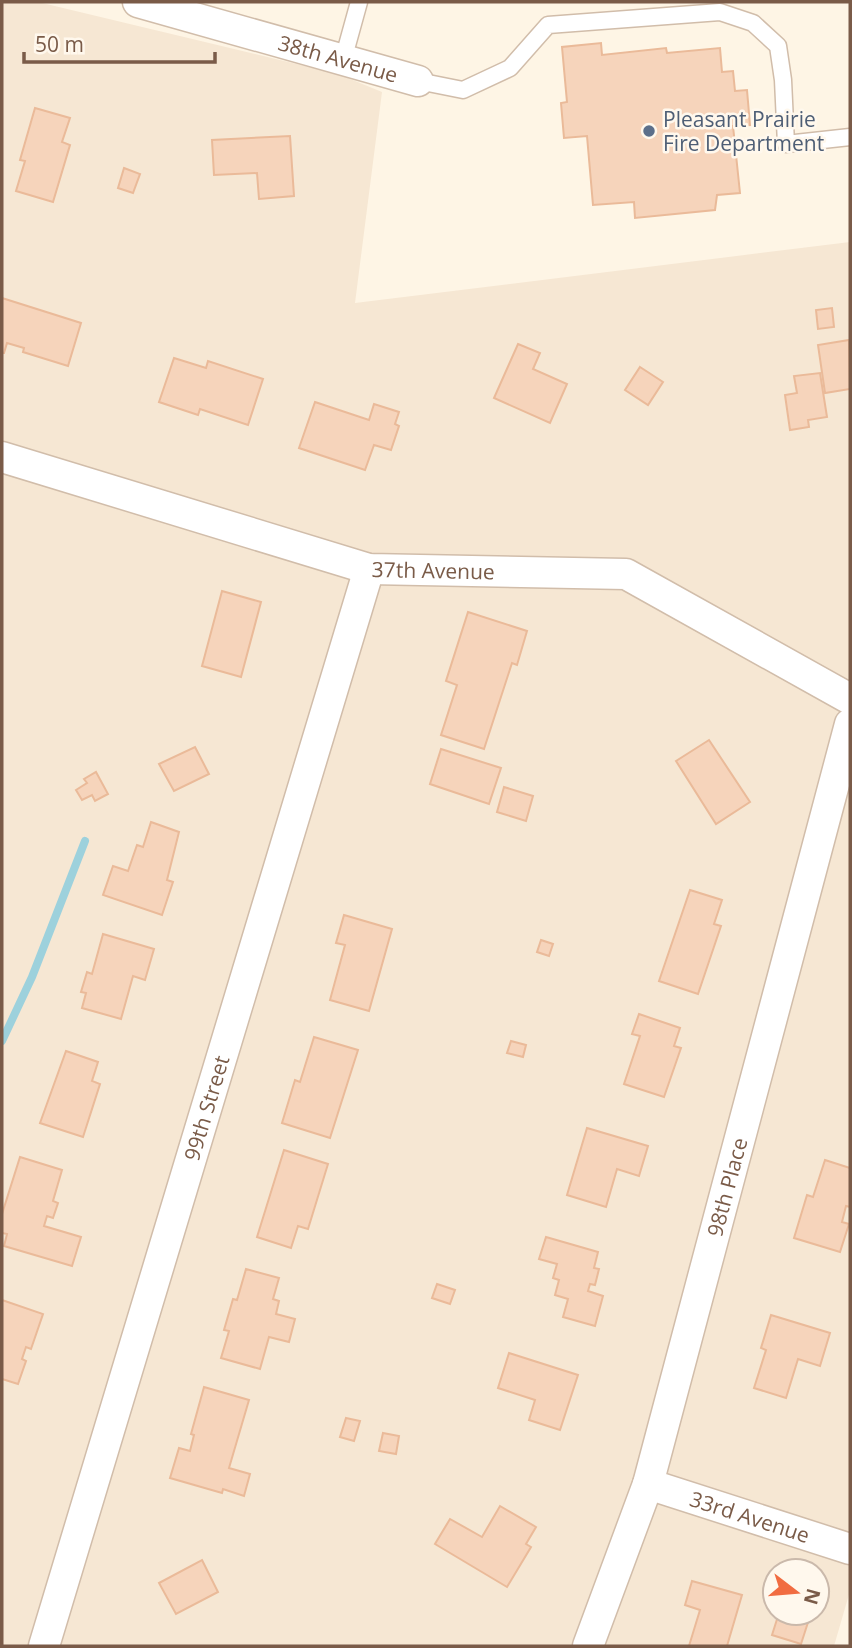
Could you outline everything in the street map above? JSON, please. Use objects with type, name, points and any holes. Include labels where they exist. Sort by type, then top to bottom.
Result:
[{"type":"street","name":"38th Avenue","points":[[138,2],[418,82]]},
{"type":"street","name":"37th Avenue","points":[[2,457],[369,569],[626,575],[850,699]]},
{"type":"street","name":"99th Street","points":[[44,1646],[369,569]]},
{"type":"street","name":"98th Place","points":[[588,1646],[648,1484],[850,724]]},
{"type":"street","name":"33rd Avenue","points":[[648,1484],[850,1549]]},
{"type":"lane","points":[[343,60],[359,2]]},
{"type":"lane","points":[[418,82],[463,90],[510,68],[548,25],[720,12],[753,23],[778,46],[786,144],[850,137]]},
{"type":"shaded area","points":[[2,2],[38,2],[338,74],[382,92],[355,303],[850,242],[850,1591],[834,1646],[2,1646]]},
{"type":"building","name":"Pleasant Prairie Fire Department","points":[[601,43],[602,55],[666,48],[667,53],[720,48],[722,72],[733,71],[735,91],[747,90],[750,125],[733,126],[740,193],[717,195],[715,210],[635,218],[634,202],[593,205],[587,136],[564,138],[561,103],[567,102],[562,47]]},
{"type":"building","points":[[35,108],[70,118],[62,142],[70,145],[53,202],[16,191],[25,161],[20,160]]},
{"type":"building","points":[[290,136],[294,196],[259,199],[257,173],[214,175],[212,140]]},
{"type":"building","points":[[124,168],[140,174],[133,193],[118,188]]},
{"type":"building","points":[[2,298],[81,323],[68,366],[23,352],[24,348],[7,343],[2,353]]},
{"type":"building","points":[[832,308],[834,327],[818,329],[816,310]]},
{"type":"building","points":[[849,340],[850,389],[825,393],[818,345]]},
{"type":"building","points":[[518,344],[540,353],[533,369],[567,384],[550,423],[494,398]]},
{"type":"building","points":[[174,358],[206,368],[208,361],[263,379],[248,425],[200,409],[198,415],[159,402]]},
{"type":"building","points":[[640,367],[663,382],[648,405],[625,390]]},
{"type":"building","points":[[820,373],[827,417],[808,420],[809,427],[790,430],[785,395],[797,393],[794,376]]},
{"type":"building","points":[[315,402],[369,420],[374,404],[399,412],[395,424],[399,426],[391,450],[374,445],[365,470],[299,448]]},
{"type":"building","points":[[222,591],[261,602],[241,677],[202,666]]},
{"type":"building","points":[[468,612],[527,631],[517,665],[512,663],[484,749],[441,735],[457,685],[446,681]]},
{"type":"building","points":[[709,740],[750,802],[716,824],[676,761]]},
{"type":"building","points":[[195,747],[209,774],[174,791],[159,764]]},
{"type":"building","points":[[441,749],[501,768],[489,804],[430,784]]},
{"type":"building","points":[[96,772],[108,794],[95,801],[92,795],[82,800],[76,790],[87,783],[84,779]]},
{"type":"building","points":[[504,787],[533,796],[526,821],[497,812]]},
{"type":"building","points":[[151,822],[179,832],[167,880],[173,882],[162,915],[103,895],[113,866],[128,871],[137,845],[143,847]]},
{"type":"building","points":[[690,890],[722,900],[714,924],[721,926],[698,994],[659,981]]},
{"type":"building","points":[[344,915],[392,929],[369,1011],[330,1000],[345,945],[336,943]]},
{"type":"building","points":[[103,934],[154,949],[145,980],[133,976],[121,1019],[82,1008],[86,993],[81,992],[87,972],[92,974]]},
{"type":"building","points":[[541,940],[553,944],[549,956],[537,952]]},
{"type":"building","points":[[639,1014],[680,1028],[674,1046],[681,1048],[664,1097],[624,1084],[640,1036],[632,1034]]},
{"type":"building","points":[[314,1037],[358,1050],[330,1138],[282,1123],[295,1080],[300,1082]]},
{"type":"building","points":[[511,1041],[526,1045],[523,1057],[507,1053]]},
{"type":"building","points":[[66,1051],[98,1062],[92,1081],[100,1084],[83,1137],[40,1123]]},
{"type":"building","points":[[587,1128],[648,1146],[639,1176],[617,1169],[606,1207],[567,1195]]},
{"type":"building","points":[[284,1150],[328,1164],[308,1229],[298,1226],[291,1248],[257,1237]]},
{"type":"building","points":[[20,1157],[62,1170],[53,1201],[58,1203],[53,1218],[47,1216],[44,1226],[81,1237],[72,1266],[4,1246],[7,1234],[2,1233],[2,1214]]},
{"type":"building","points":[[825,1160],[850,1168],[850,1207],[846,1206],[842,1222],[849,1224],[840,1252],[794,1238],[807,1195],[813,1197]]},
{"type":"building","points":[[546,1237],[598,1252],[594,1268],[599,1269],[595,1285],[590,1284],[588,1291],[603,1296],[595,1326],[563,1317],[568,1299],[555,1295],[559,1280],[553,1278],[557,1264],[539,1259]]},
{"type":"building","points":[[246,1269],[279,1278],[273,1299],[279,1301],[276,1314],[295,1319],[289,1342],[269,1337],[260,1369],[221,1358],[229,1331],[224,1330]]},
{"type":"building","points":[[437,1284],[455,1290],[450,1304],[432,1298]]},
{"type":"building","points":[[2,1300],[43,1314],[31,1349],[26,1347],[22,1359],[26,1361],[18,1384],[2,1379]]},
{"type":"building","points":[[771,1315],[830,1333],[820,1366],[798,1359],[786,1398],[754,1388],[766,1350],[761,1348]]},
{"type":"building","points":[[509,1353],[578,1375],[560,1430],[529,1420],[535,1400],[498,1388]]},
{"type":"building","points":[[204,1387],[249,1400],[229,1468],[250,1474],[244,1496],[223,1489],[222,1493],[170,1478],[179,1448],[190,1451],[194,1435],[191,1434]]},
{"type":"building","points":[[346,1418],[360,1421],[354,1441],[340,1437]]},
{"type":"building","points":[[383,1433],[399,1436],[396,1454],[379,1451]]},
{"type":"building","points":[[500,1506],[536,1527],[526,1544],[531,1547],[507,1587],[435,1544],[450,1519],[482,1537]]},
{"type":"building","points":[[202,1560],[218,1592],[176,1614],[159,1583]]},
{"type":"building","points":[[692,1581],[742,1595],[727,1646],[689,1646],[700,1610],[685,1605]]},
{"type":"building","points":[[775,1627],[806,1627],[801,1644],[772,1635]]},
{"type":"waterway","points":[[2,1041],[32,977],[85,841]]},
{"type":"place","name":"Pleasant Prairie Fire Department","points":[[649,131]]}]
